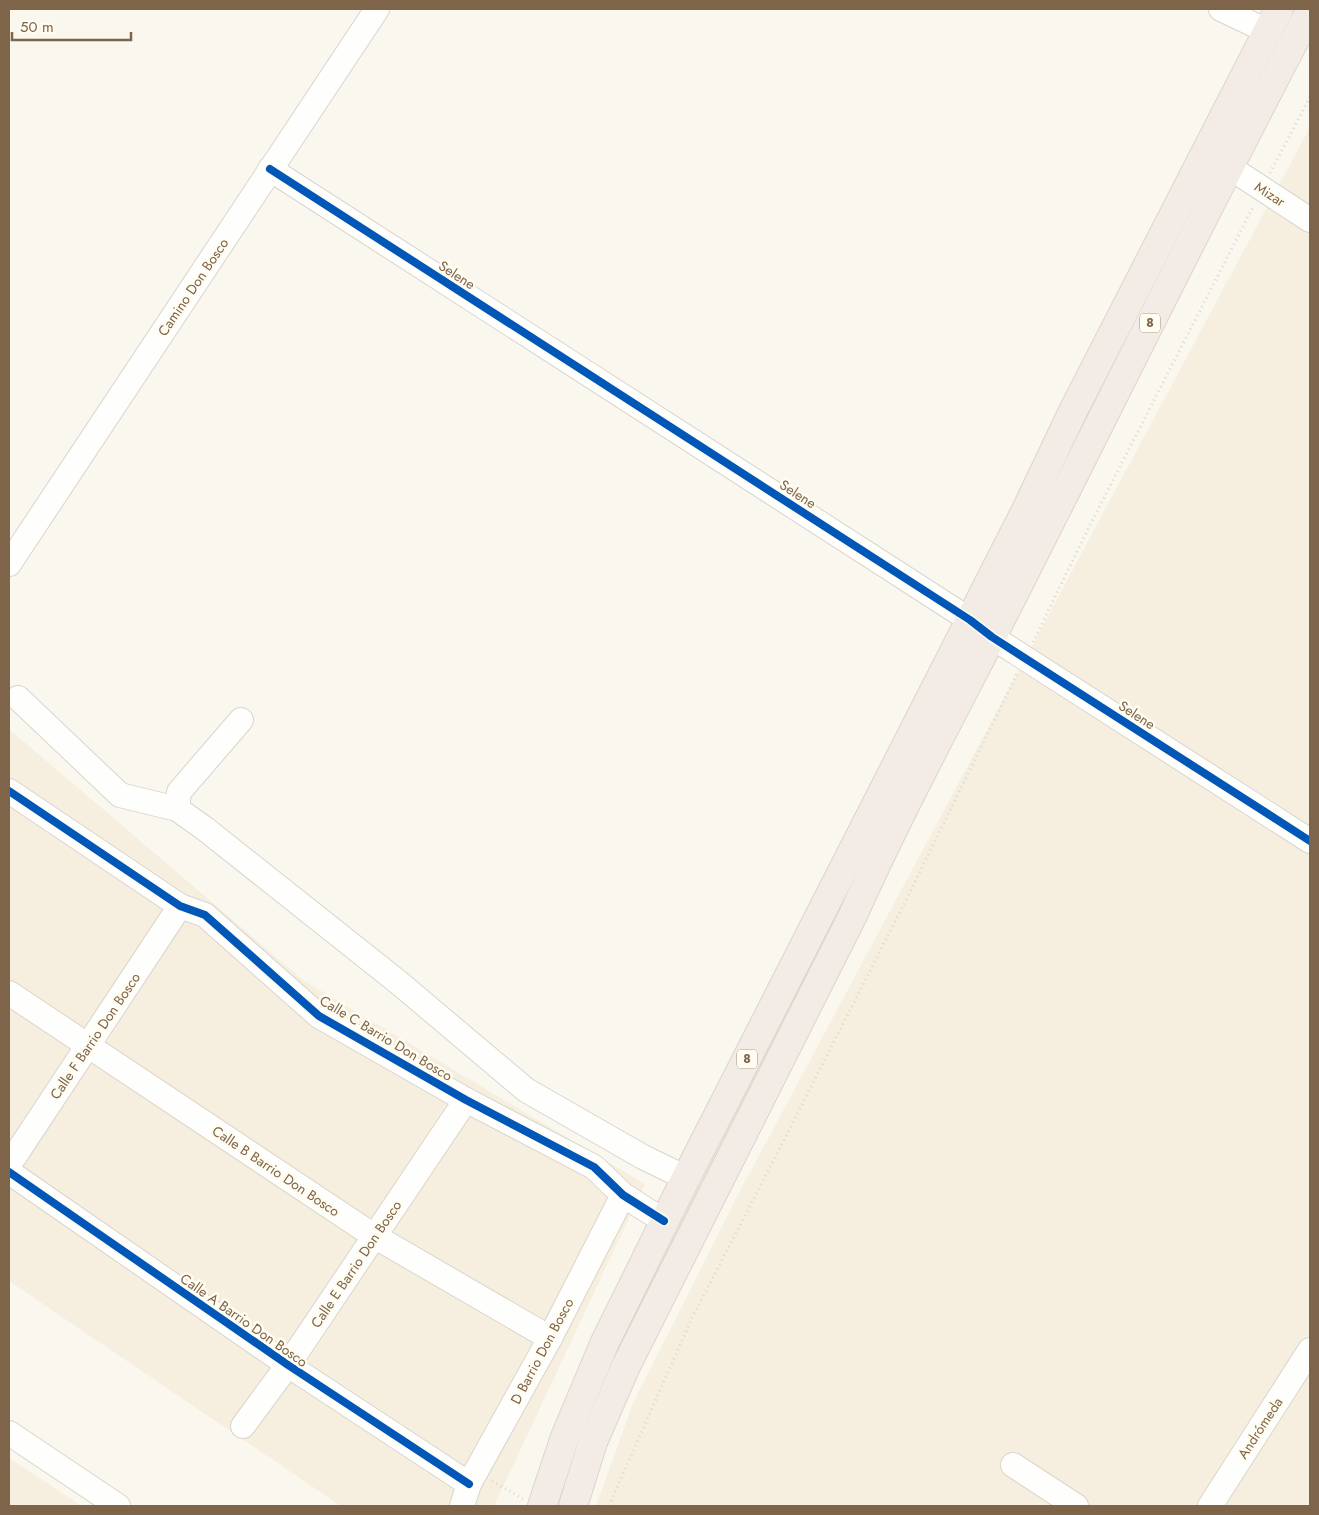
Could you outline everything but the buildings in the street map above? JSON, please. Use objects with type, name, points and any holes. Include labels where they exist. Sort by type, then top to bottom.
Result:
[{"type":"highway","name":"8","points":[[573,1506],[593,1442],[626,1366],[848,924],[874,868],[1310,11]]},
{"type":"highway","name":"8","points":[[534,1504],[605,1342],[664,1221],[1026,510],[1074,409],[1273,20]]},
{"type":"street","name":"Camino Don Bosco","points":[[9,564],[377,9]]},
{"type":"street","points":[[1221,9],[1273,20]]},
{"type":"street","name":"Mizar","points":[[1229,167],[1310,220]]},
{"type":"street","name":"Selene","points":[[270,169],[1310,841]]},
{"type":"street","points":[[18,698],[120,795],[177,808],[390,976],[526,1090],[643,1157],[686,1178]]},
{"type":"street","points":[[177,808],[180,792],[241,720]]},
{"type":"street","name":"Calle C Barrio Don Bosco","points":[[9,791],[180,906],[205,914],[319,1016],[466,1100],[594,1167],[623,1195],[664,1221]]},
{"type":"street","name":"Calle F Barrio Don Bosco","points":[[9,1165],[180,906]]},
{"type":"street","name":"Calle B Barrio Don Bosco","points":[[9,992],[374,1236],[550,1338]]},
{"type":"street","name":"Calle E Barrio Don Bosco","points":[[243,1426],[288,1366],[466,1100]]},
{"type":"street","name":"Calle A Barrio Don Bosco","points":[[9,1172],[288,1366],[473,1478]]},
{"type":"street","name":"D Barrio Don Bosco","points":[[462,1506],[473,1478],[550,1338],[623,1195]]},
{"type":"street","name":"Andrómeda","points":[[1210,1506],[1310,1350]]},
{"type":"street","points":[[9,1433],[118,1506]]},
{"type":"street","points":[[1012,1465],[1076,1506]]},
{"type":"path","points":[[610,1506],[692,1318],[909,894],[1089,527],[1310,97]]},
{"type":"path","points":[[473,1478],[534,1504]]},
{"type":"shaded area","points":[[1310,127],[1310,1506],[596,1506],[633,1403],[740,1191]]},
{"type":"shaded area","points":[[9,729],[303,980],[645,1184],[494,1506],[341,1506],[9,1281]]},
{"type":"shaded area","points":[[9,1458],[82,1506],[9,1506]]},
{"type":"green space","points":[[958,664],[562,1506],[553,1506],[585,1412]]},
{"type":"cycle path","points":[[270,169],[1310,841]]},
{"type":"cycle path","points":[[9,791],[180,906],[205,915],[319,1016],[466,1100],[594,1167],[623,1195],[664,1221]]},
{"type":"cycle path","points":[[9,1172],[288,1365],[469,1484]]}]
